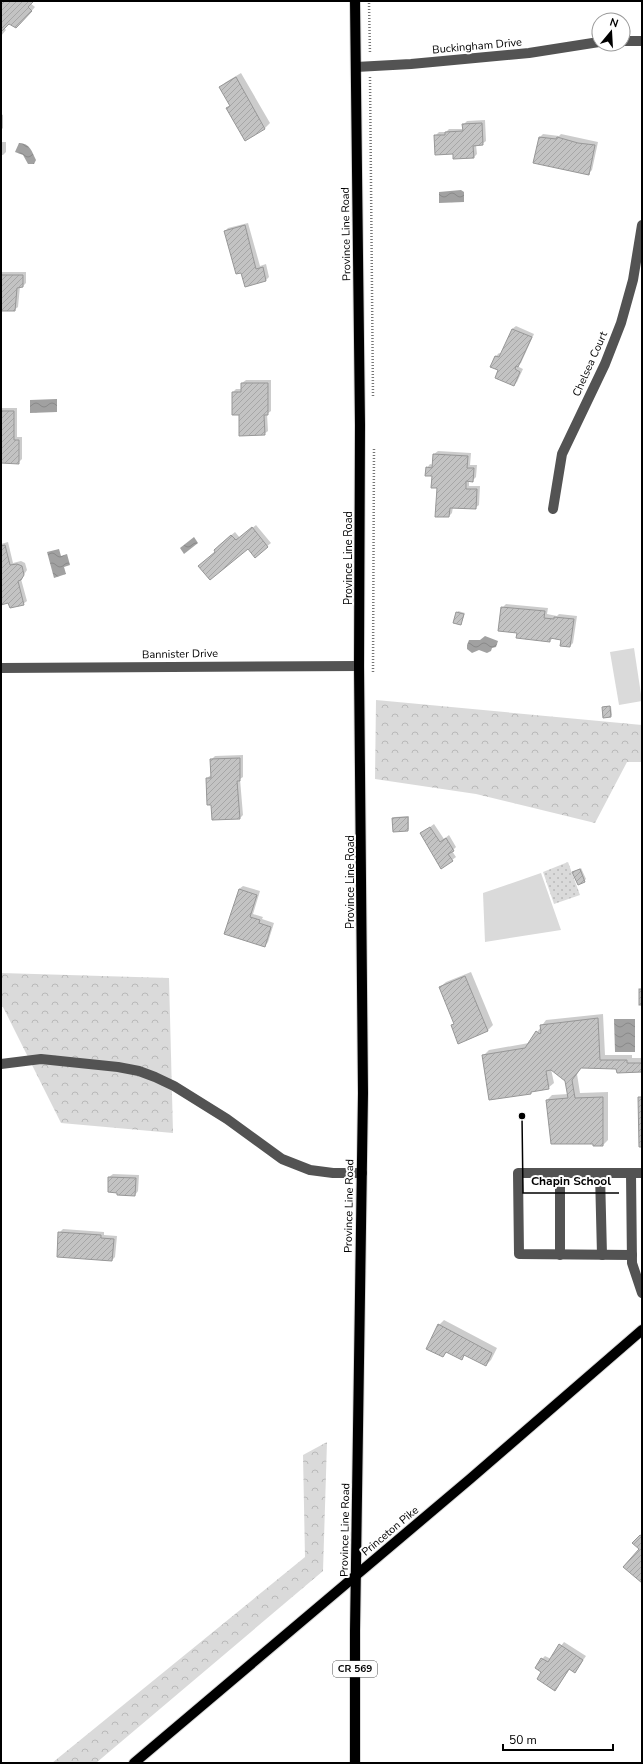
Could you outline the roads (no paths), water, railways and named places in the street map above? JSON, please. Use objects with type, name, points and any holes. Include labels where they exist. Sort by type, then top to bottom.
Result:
[{"type":"main road","name":"Province Line Road","points":[[355,1],[360,448],[359,666],[362,904],[362,1173],[356,1576],[355,1763]]},
{"type":"main road","name":"Princeton Pike","points":[[134,1763],[356,1576],[642,1330]]},
{"type":"street","points":[[631,41],[642,41]]},
{"type":"street","name":"Buckingham Drive","points":[[356,67],[411,64],[529,53],[591,43]]},
{"type":"street","name":"Chelsea Court","points":[[553,509],[562,454],[605,364],[621,322],[633,280],[642,225]]},
{"type":"street","name":"Bannister Drive","points":[[1,668],[359,666]]},
{"type":"street","points":[[1,1064],[41,1059],[118,1067],[139,1071],[174,1086],[227,1119],[282,1159],[310,1170],[333,1173],[362,1173]]},
{"type":"street","points":[[632,1255],[519,1254],[518,1173],[642,1173]]},
{"type":"street","points":[[560,1173],[560,1255]]},
{"type":"street","points":[[600,1174],[602,1255]]},
{"type":"street","points":[[632,1174],[632,1264],[642,1293]]},
{"type":"water","points":[[19,143],[23,143],[30,148],[36,160],[34,164],[28,164],[23,155],[15,152]]},
{"type":"water","points":[[461,190],[464,192],[464,202],[439,203],[439,192]]},
{"type":"water","points":[[57,399],[57,412],[30,413],[30,400]]},
{"type":"water","points":[[194,537],[198,543],[184,554],[180,548]]},
{"type":"water","points":[[59,549],[61,556],[67,554],[70,565],[64,567],[66,574],[54,578],[47,552]]},
{"type":"water","points":[[485,636],[498,641],[496,647],[492,648],[491,651],[487,653],[479,650],[472,653],[467,649],[469,640],[480,640]]},
{"type":"water","points":[[614,1019],[635,1019],[635,1052],[615,1052]]},
{"type":"place","name":"Chapin School","points":[[522,1116]]}]
